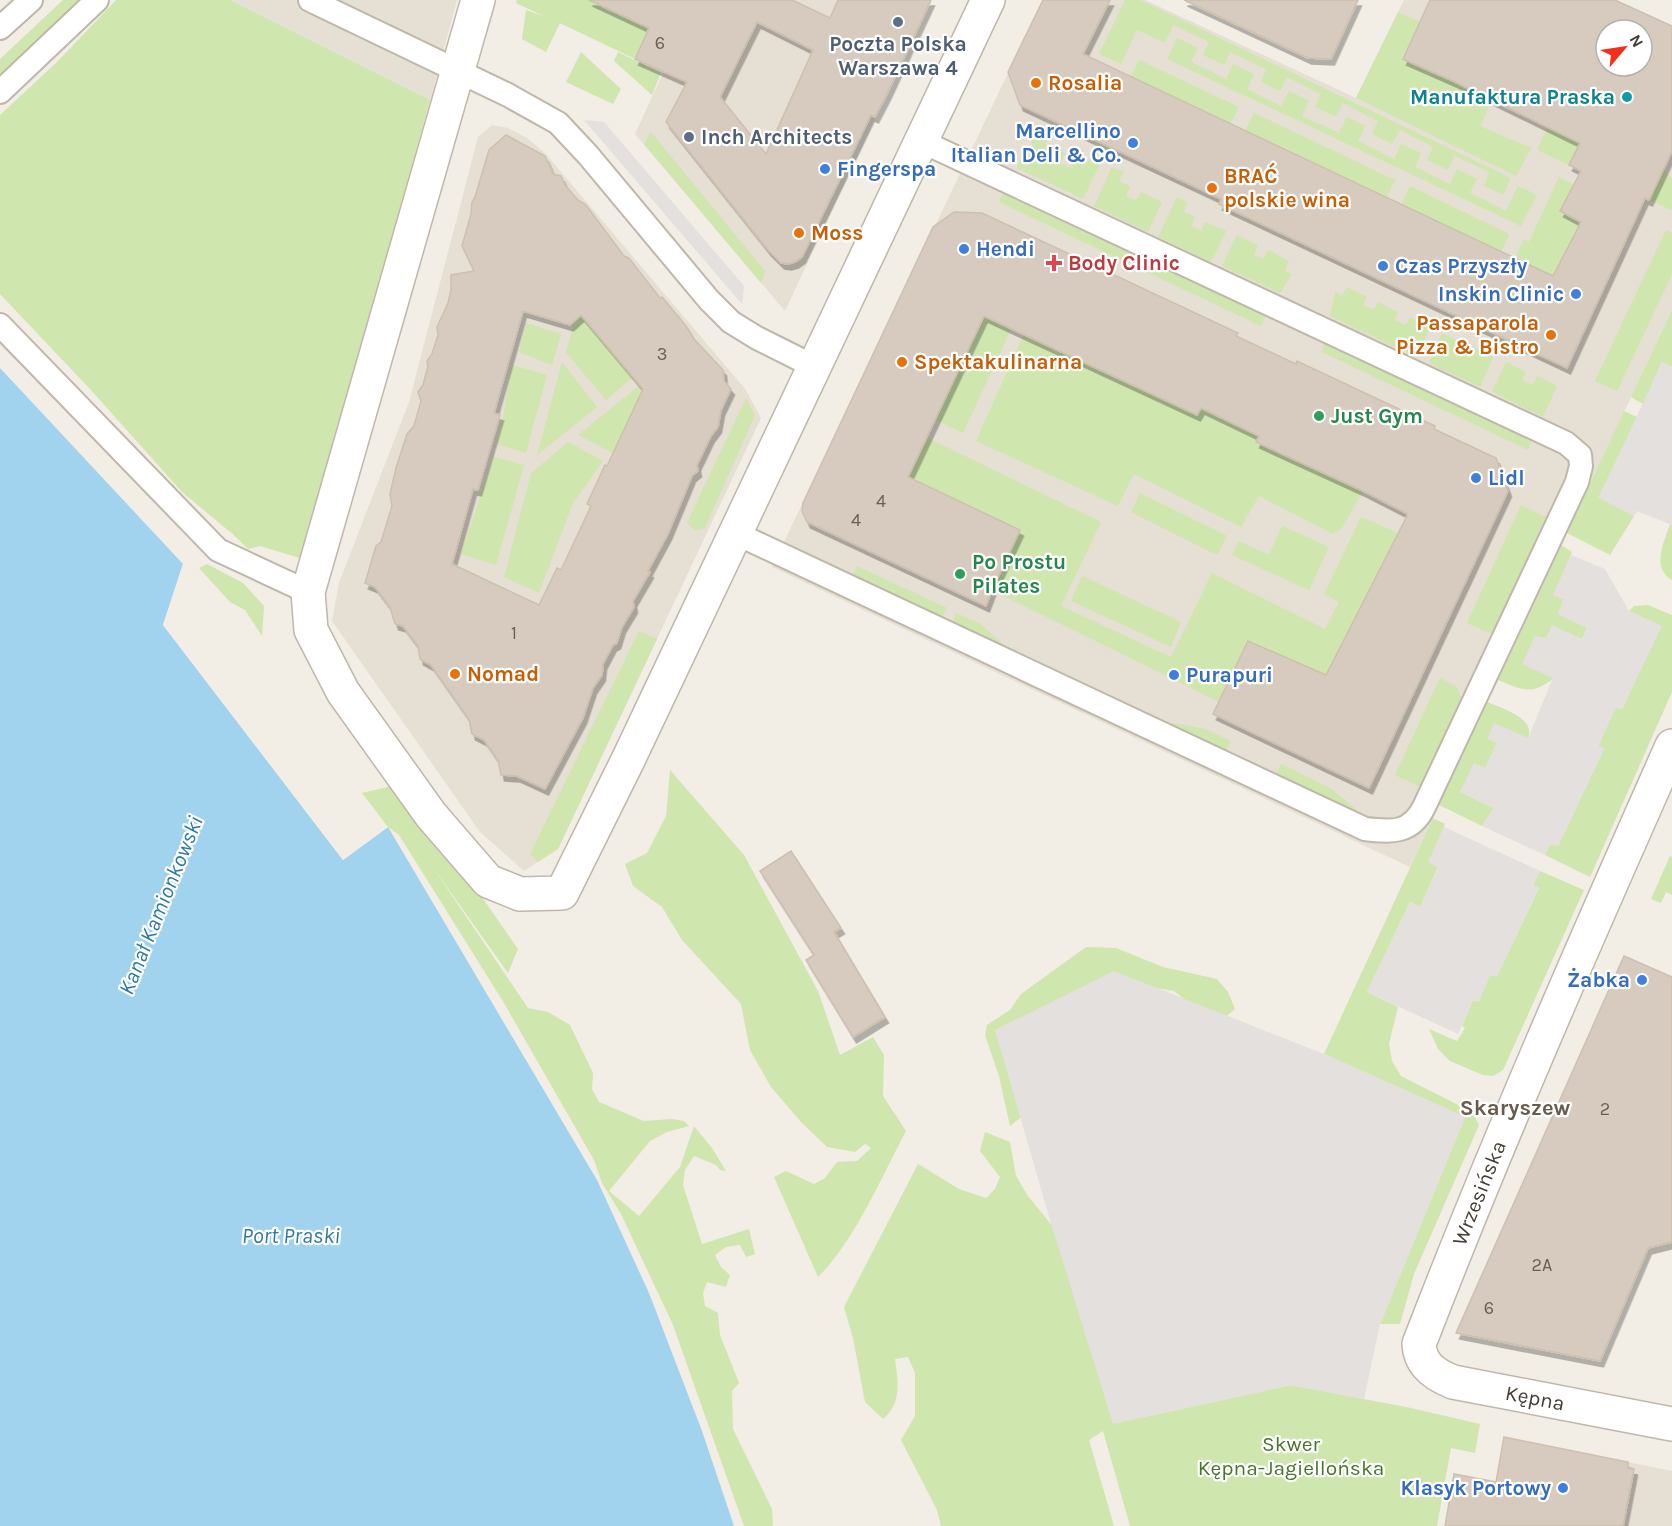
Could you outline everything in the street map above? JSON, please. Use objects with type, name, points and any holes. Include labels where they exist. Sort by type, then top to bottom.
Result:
[{"type":"street","points":[[478,0],[308,592],[311,630],[343,692],[431,815],[488,881],[520,894],[562,893],[628,760],[988,0]]},
{"type":"street","name":"Wrzesińska","points":[[1419,1344],[1513,1108],[1672,746]]},
{"type":"street","name":"Kępna","points":[[1419,1344],[1422,1361],[1442,1378],[1452,1382],[1672,1424]]},
{"type":"lane","points":[[0,28],[31,0]]},
{"type":"lane","points":[[0,92],[97,0]]},
{"type":"lane","points":[[310,0],[459,70],[532,107],[558,123],[588,155],[709,300],[731,322],[814,367]]},
{"type":"lane","points":[[735,533],[1365,829],[1386,832],[1397,830],[1417,820],[1424,807],[1576,482],[1581,466],[1580,455],[1566,443],[921,141]]},
{"type":"lane","points":[[0,325],[218,550],[308,592]]},
{"type":"shaded area","points":[[230,0],[457,0],[430,100]]},
{"type":"shaded area","points":[[517,0],[931,0],[785,311],[635,134],[664,71],[516,3]]},
{"type":"shaded area","points":[[1043,0],[1145,0],[1356,98],[1404,0],[1615,0],[1672,26],[1672,310],[1410,867],[772,567]]},
{"type":"shaded area","points":[[584,120],[604,122],[744,286],[742,304]]},
{"type":"shaded area","points":[[492,125],[508,128],[527,138],[545,153],[746,390],[761,418],[558,849],[524,871],[480,832],[332,621],[339,583],[409,402],[478,137]]},
{"type":"shaded area","points":[[1662,362],[1672,367],[1672,525],[1637,511],[1634,516],[1599,498]]},
{"type":"shaded area","points":[[1571,555],[1605,569],[1629,611],[1662,626],[1622,709],[1616,708],[1598,745],[1604,749],[1558,846],[1550,844],[1545,855],[1482,826],[1494,808],[1460,792],[1474,763],[1485,768],[1497,743],[1487,739],[1494,723],[1528,738],[1553,678],[1522,664],[1535,636],[1546,638],[1552,625],[1582,639],[1587,628],[1558,614],[1564,600],[1553,595]]},
{"type":"shaded area","points":[[1444,827],[1540,871],[1533,885],[1539,887],[1497,977],[1490,975],[1479,1002],[1473,1000],[1458,1034],[1367,992],[1410,902],[1420,907],[1438,868],[1428,862]]},
{"type":"shaded area","points":[[1114,971],[1324,1054],[1465,1117],[1380,1324],[1364,1399],[1291,1385],[1113,1424],[1050,1220],[995,1030]]},
{"type":"shaded area","points":[[1504,1437],[1672,1471],[1672,1526],[1445,1526],[1454,1474],[1496,1482]]},
{"type":"green space","points":[[63,0],[82,0],[0,77],[0,59]]},
{"type":"green space","points":[[116,0],[230,0],[430,100],[303,559],[260,546],[248,549],[182,492],[90,389],[0,294],[0,115],[57,62]]},
{"type":"green space","points":[[517,0],[589,0],[649,28],[635,59],[560,23],[546,52],[522,39],[526,10],[546,17],[516,3]]},
{"type":"green space","points":[[1125,0],[1140,0],[1511,178],[1503,195],[1484,186],[1489,172],[1455,156],[1448,170],[1427,160],[1433,147],[1400,130],[1392,144],[1372,134],[1378,121],[1343,103],[1336,117],[1315,107],[1321,94],[1287,77],[1280,91],[1261,82],[1266,69],[1230,52],[1224,65],[1203,55],[1209,42],[1173,25],[1165,43],[1137,30],[1121,64],[1099,54]]},
{"type":"green space","points":[[1398,12],[1420,22],[1404,59],[1472,90],[1497,91],[1480,126],[1531,148],[1516,176],[1356,98]]},
{"type":"green space","points":[[1177,38],[1198,48],[1191,62],[1226,79],[1233,64],[1254,74],[1247,89],[1281,106],[1289,91],[1309,101],[1302,116],[1339,133],[1347,117],[1365,126],[1358,141],[1394,159],[1401,144],[1421,153],[1415,167],[1450,184],[1457,169],[1477,179],[1470,193],[1506,211],[1518,186],[1537,195],[1521,226],[1167,59]]},
{"type":"green space","points":[[581,52],[621,89],[613,104],[566,82]]},
{"type":"green space","points":[[618,52],[661,73],[652,95],[614,61]]},
{"type":"green space","points":[[1139,60],[1239,107],[1230,124],[1131,76]]},
{"type":"green space","points":[[1599,105],[1569,165],[1537,150],[1548,127]]},
{"type":"green space","points":[[1254,113],[1395,180],[1387,197],[1245,131]]},
{"type":"green space","points":[[1035,129],[1049,136],[1045,145],[1065,153],[1060,163],[1071,168],[1076,159],[1087,164],[1092,155],[1102,160],[1083,199],[1017,168],[1024,153],[1034,149],[1030,138]]},
{"type":"green space","points":[[651,132],[765,271],[761,283],[644,144]]},
{"type":"green space","points":[[1112,167],[1123,172],[1119,181],[1130,186],[1126,196],[1136,200],[1141,192],[1162,202],[1148,232],[1094,206]]},
{"type":"green space","points":[[1663,169],[1672,178],[1672,210],[1649,200]]},
{"type":"green space","points":[[1559,177],[1574,185],[1560,211],[1581,222],[1553,276],[1515,259],[1524,239],[1529,242]]},
{"type":"green space","points":[[1410,186],[1509,234],[1501,252],[1401,204]]},
{"type":"green space","points":[[1004,191],[1266,315],[1261,326],[999,202]]},
{"type":"green space","points":[[1177,197],[1187,202],[1184,212],[1195,217],[1191,226],[1201,231],[1205,222],[1226,231],[1211,262],[1158,237]]},
{"type":"green space","points":[[1666,230],[1672,233],[1672,274],[1617,391],[1595,381]]},
{"type":"green space","points":[[1237,235],[1258,245],[1254,255],[1264,259],[1268,250],[1289,261],[1285,271],[1292,274],[1280,293],[1222,266]]},
{"type":"green space","points":[[1347,287],[1367,297],[1363,305],[1374,310],[1378,302],[1398,312],[1395,320],[1406,325],[1410,317],[1430,327],[1416,357],[1330,316],[1335,292],[1342,296]]},
{"type":"green space","points":[[1672,310],[1672,367],[1662,362],[1643,404],[1631,397]]},
{"type":"green space","points":[[582,315],[633,377],[606,400],[566,352],[574,321]]},
{"type":"green space","points":[[984,316],[1011,329],[963,433],[936,420]]},
{"type":"green space","points":[[526,323],[561,334],[552,365],[519,352]]},
{"type":"green space","points":[[1442,333],[1462,343],[1458,351],[1469,356],[1474,347],[1493,357],[1480,387],[1429,363]]},
{"type":"green space","points":[[1024,334],[1197,415],[1201,408],[1259,436],[1257,443],[1363,491],[1342,528],[1333,534],[1259,496],[1241,527],[1134,474],[1118,506],[976,441]]},
{"type":"green space","points":[[1325,340],[1532,440],[1528,450],[1322,352]]},
{"type":"green space","points":[[562,362],[597,407],[537,455]]},
{"type":"green space","points":[[1506,362],[1526,372],[1522,380],[1533,385],[1537,376],[1557,386],[1543,417],[1492,392]]},
{"type":"green space","points":[[512,365],[547,375],[526,453],[497,444]]},
{"type":"green space","points":[[640,385],[643,389],[613,453],[578,435]]},
{"type":"green space","points":[[746,398],[755,415],[705,528],[696,531],[687,523]]},
{"type":"green space","points":[[1624,411],[1637,417],[1599,497],[1634,516],[1610,555],[1567,533]]},
{"type":"green space","points":[[928,438],[1101,522],[1061,606],[1171,657],[1212,573],[1325,629],[1339,602],[1324,594],[1361,517],[1398,533],[1326,675],[1248,641],[1219,702],[992,590],[1020,530],[908,477]]},
{"type":"green space","points":[[568,442],[603,461],[573,503],[539,593],[504,577],[531,473]]},
{"type":"green space","points":[[494,457],[524,465],[496,565],[461,554]]},
{"type":"green space","points":[[1140,493],[1227,536],[1217,555],[1131,512]]},
{"type":"green space","points":[[1521,505],[1546,517],[1492,634],[1467,623]]},
{"type":"green space","points":[[1670,524],[1672,525],[1672,580],[1666,575],[1661,562],[1662,547]]},
{"type":"green space","points":[[1282,526],[1329,547],[1309,590],[1232,555],[1239,541],[1269,555]]},
{"type":"green space","points":[[1561,545],[1572,552],[1554,595],[1564,599],[1558,614],[1587,628],[1582,640],[1552,625],[1554,678],[1533,689],[1521,689],[1498,680]]},
{"type":"green space","points":[[207,564],[243,583],[264,606],[262,636],[245,610],[230,602],[199,568]]},
{"type":"green space","points":[[857,566],[947,608],[941,618],[851,578]]},
{"type":"green space","points":[[1082,576],[1181,622],[1171,647],[1071,601]]},
{"type":"green space","points":[[1648,605],[1672,615],[1672,692],[1590,877],[1545,855],[1550,844],[1558,846],[1604,749],[1598,746],[1616,707],[1622,709],[1661,626],[1629,611],[1634,606]]},
{"type":"green space","points":[[956,613],[979,623],[1004,645],[1003,649],[952,624]]},
{"type":"green space","points":[[639,631],[657,639],[558,849],[538,862],[530,854]]},
{"type":"green space","points":[[1440,678],[1457,687],[1462,700],[1421,787],[1395,775]]},
{"type":"green space","points":[[1487,702],[1522,719],[1529,731],[1528,738],[1497,743],[1485,768],[1460,792],[1494,808],[1482,826],[1439,805]]},
{"type":"green space","points":[[1173,723],[1206,729],[1230,741],[1226,752],[1170,727]]},
{"type":"green space","points":[[1281,764],[1330,788],[1358,811],[1357,815],[1276,774]]},
{"type":"green space","points":[[670,770],[744,855],[818,991],[840,1055],[873,1037],[884,1055],[883,1096],[906,1131],[844,1246],[818,1277],[774,1177],[786,1171],[814,1184],[825,1178],[837,1162],[857,1161],[871,1148],[865,1144],[855,1152],[827,1147],[801,1122],[771,1087],[750,1050],[741,1004],[682,940],[662,907],[633,886],[625,864],[647,853],[666,816]]},
{"type":"green space","points":[[392,786],[418,805],[518,949],[508,973],[432,866],[528,1008],[548,1012],[570,1025],[593,1073],[592,1089],[599,1102],[644,1121],[672,1119],[684,1121],[689,1126],[667,1132],[650,1141],[609,1191],[639,1216],[680,1167],[694,1126],[712,1148],[726,1171],[694,1156],[685,1170],[683,1185],[702,1244],[749,1229],[755,1254],[746,1257],[740,1245],[726,1247],[715,1255],[721,1267],[730,1275],[726,1287],[707,1282],[703,1293],[705,1306],[718,1313],[720,1335],[739,1383],[732,1391],[733,1429],[772,1509],[773,1526],[744,1526],[673,1325],[621,1214],[602,1183],[594,1160],[504,1003],[399,835],[388,827],[362,793]]},
{"type":"green space","points":[[1433,818],[1445,824],[1429,862],[1438,867],[1420,907],[1410,902],[1367,992],[1398,1007],[1389,1044],[1392,1061],[1401,1076],[1472,1112],[1479,1125],[1414,1274],[1400,1324],[1380,1324],[1465,1117],[1324,1054]]},
{"type":"green space","points":[[1670,856],[1672,857],[1672,895],[1666,892],[1661,903],[1651,899]]},
{"type":"green space","points":[[1540,871],[1584,890],[1503,1070],[1493,1076],[1483,1075],[1450,1061],[1438,1049],[1429,1029],[1457,1041],[1465,1028],[1462,1026],[1473,1000],[1479,1001],[1490,975],[1497,976],[1539,888],[1533,885]]},
{"type":"green space","points":[[1086,947],[1116,948],[1163,967],[1217,979],[1228,992],[1235,1009],[1223,1019],[1205,1016],[1174,991],[1134,984],[1033,1108],[1010,1126],[999,1076],[985,1035],[987,1025],[1010,1010],[1021,994]]},
{"type":"green space","name":"Skwer Kępna-Jagiellońska","points":[[985,1132],[1010,1142],[1016,1176],[1028,1196],[1059,1234],[1144,1417],[1291,1385],[1480,1424],[1475,1453],[1451,1448],[1437,1526],[1130,1526],[1103,1431],[1089,1440],[1114,1526],[941,1526],[937,1510],[901,1440],[915,1416],[915,1373],[908,1357],[895,1359],[898,1384],[896,1399],[883,1419],[865,1402],[853,1338],[844,1307],[918,1164],[959,1189],[986,1198],[995,1189],[1000,1177],[980,1151]]},
{"type":"water","name":"Port Praski","points":[[0,368],[183,564],[163,625],[343,860],[388,827],[597,1180],[649,1293],[702,1431],[734,1526],[0,1526]]},
{"type":"pier","points":[[183,564],[185,566],[166,624],[343,856],[386,825],[388,827],[343,860],[163,625]]},
{"type":"building","points":[[589,0],[792,0],[830,18],[838,0],[931,0],[887,94],[875,117],[871,115],[802,257],[788,264],[781,263],[768,250],[666,122],[687,82],[635,59],[649,28]],"holes":[[[757,22],[813,50],[766,154],[720,97]]]},
{"type":"building","points":[[1043,0],[1110,0],[1083,54],[1553,276],[1581,222],[1560,211],[1581,171],[1569,165],[1580,143],[1403,59],[1430,0],[1615,0],[1672,26],[1672,151],[1649,200],[1645,198],[1567,368],[1219,204],[1221,199],[1020,105],[1008,72]]},
{"type":"building","points":[[1184,0],[1358,0],[1331,59],[1308,58]]},
{"type":"building","points":[[506,135],[545,156],[553,174],[561,176],[565,185],[577,199],[586,205],[624,256],[629,258],[660,298],[662,297],[686,326],[694,339],[723,370],[724,381],[731,389],[721,410],[718,427],[697,465],[698,471],[692,476],[668,534],[633,601],[634,607],[622,627],[617,643],[613,645],[603,664],[602,675],[593,688],[583,718],[545,789],[517,776],[501,775],[498,760],[484,740],[472,734],[469,719],[431,665],[420,659],[418,646],[403,626],[395,624],[390,607],[375,587],[365,583],[376,546],[381,542],[392,506],[390,494],[396,468],[407,434],[414,426],[421,401],[418,392],[423,385],[428,366],[427,361],[432,354],[438,335],[437,327],[448,303],[451,275],[474,271],[462,246],[472,202],[489,150]],"holes":[[[523,311],[570,325],[581,315],[643,389],[587,504],[591,506],[561,570],[557,568],[539,605],[452,564],[473,489],[478,490],[500,415],[494,413]]]},
{"type":"building","points":[[954,212],[982,213],[1238,333],[1236,336],[1296,364],[1297,361],[1435,426],[1434,429],[1496,458],[1508,491],[1369,788],[1213,714],[1248,641],[1326,675],[1408,514],[1256,442],[1259,436],[1201,408],[1197,415],[984,316],[908,477],[1020,530],[986,606],[807,522],[802,511],[803,503],[933,227]]},
{"type":"building","points":[[791,851],[841,928],[834,932],[885,1017],[853,1037],[806,960],[814,955],[760,871]]},
{"type":"building","points":[[1624,956],[1672,977],[1672,1242],[1648,1248],[1600,1361],[1456,1333]]},
{"type":"building","points":[[1504,1437],[1628,1462],[1628,1468],[1634,1469],[1623,1526],[1445,1526],[1454,1474],[1496,1482]]},
{"type":"place","name":"Poczta Polska Warszawa 4","points":[[898,22]]},
{"type":"place","name":"Rosalia","points":[[1036,83]]},
{"type":"place","name":"Manufaktura Praska","points":[[1627,97]]},
{"type":"place","name":"Inch Architects","points":[[689,137]]},
{"type":"place","name":"Marcellino Italian Deli & Co.","points":[[1133,143]]},
{"type":"place","name":"Fingerspa","points":[[825,169]]},
{"type":"place","name":"BRAĆ polskie wina","points":[[1212,188]]},
{"type":"place","name":"Moss","points":[[799,233]]},
{"type":"place","name":"Hendi","points":[[964,249]]},
{"type":"place","name":"Body Clinic","points":[[1054,263]]},
{"type":"place","name":"Czas Przyszły","points":[[1383,266]]},
{"type":"place","name":"Inskin Clinic","points":[[1576,294]]},
{"type":"place","name":"Passaparola Pizza & Bistro","points":[[1551,335]]},
{"type":"place","name":"Spektakulinarna","points":[[902,362]]},
{"type":"place","name":"Just Gym","points":[[1319,416]]},
{"type":"place","name":"Lidl","points":[[1476,478]]},
{"type":"place","name":"Po Prostu Pilates","points":[[960,574]]},
{"type":"place","name":"Nomad","points":[[455,674]]},
{"type":"place","name":"Purapuri","points":[[1174,675]]},
{"type":"place","name":"Żabka","points":[[1642,980]]},
{"type":"place","name":"Klasyk Portowy","points":[[1563,1488]]},
{"type":"district","name":"Skaryszew","points":[[1515,1107]]},
{"type":"water label","name":"Kanał Kamionkowski","points":[[160,905]]}]
